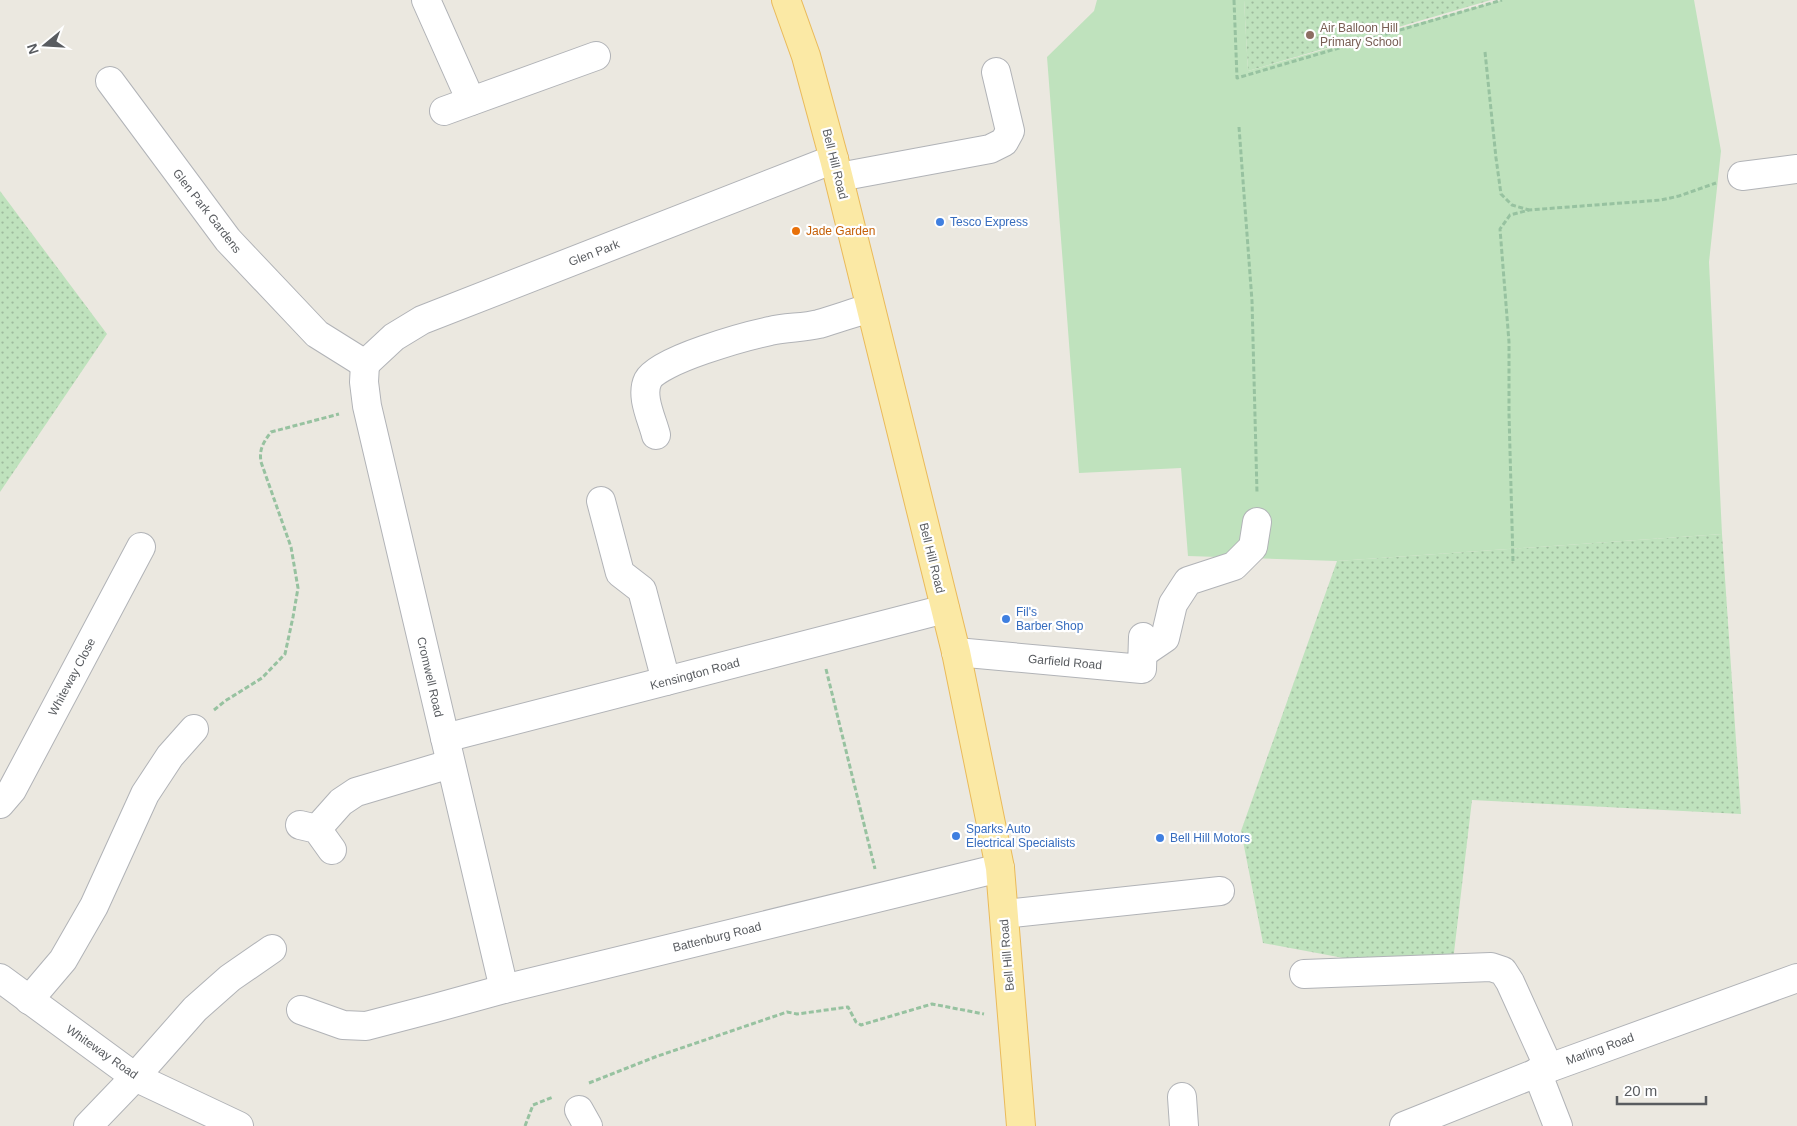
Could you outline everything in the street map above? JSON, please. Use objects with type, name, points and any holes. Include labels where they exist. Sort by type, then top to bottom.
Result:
[{"type":"main road","name":"Bell Hill Road","points":[[786,0],[806,56],[837,168],[956,652],[1000,868],[1021,1126]]},
{"type":"street","points":[[426,0],[470,101]]},
{"type":"street","points":[[444,111],[596,56]]},
{"type":"street","name":"Glen Park","points":[[365,364],[394,337],[422,320],[837,168],[990,149],[1004,142],[1010,131],[996,72]]},
{"type":"street","name":"Glen Park Gardens","points":[[110,81],[228,240],[317,334],[365,364]]},
{"type":"street","points":[[1742,176],[1797,169]]},
{"type":"street","points":[[656,435],[645,393],[648,380],[655,371],[670,362],[770,330],[820,323],[870,308]]},
{"type":"street","name":"Cromwell Road","points":[[365,364],[364,382],[367,406],[504,989]]},
{"type":"street","points":[[602,501],[620,573],[642,590],[666,681]]},
{"type":"street","name":"Garfield Road","points":[[956,652],[1142,669],[1143,645],[1165,638],[1173,604],[1188,581],[1234,566],[1253,547],[1257,522]]},
{"type":"street","name":"Whiteway Close","points":[[0,804],[12,790],[141,547]]},
{"type":"street","name":"Kensington Road","points":[[316,835],[341,802],[356,792],[448,751],[666,681],[945,609]]},
{"type":"street","points":[[29,1000],[63,960],[94,906],[145,794],[170,756],[194,729]]},
{"type":"street","name":"Battenburg Road","points":[[301,1010],[343,1025],[366,1026],[504,989],[1000,868]]},
{"type":"street","points":[[1004,914],[1220,891]]},
{"type":"street","points":[[88,1126],[135,1077],[175,1029],[212,993],[272,949]]},
{"type":"street","points":[[1304,974],[1491,967],[1503,972],[1510,982],[1543,1070],[1558,1126]]},
{"type":"street","name":"Whiteway Road","points":[[0,978],[135,1077],[239,1126]]},
{"type":"street","name":"Marling Road","points":[[1404,1126],[1543,1070],[1797,978]]},
{"type":"street","points":[[1182,1097],[1184,1126]]},
{"type":"path","points":[[1234,0],[1238,78],[1502,0]]},
{"type":"path","points":[[1485,52],[1501,194],[1512,204],[1530,210]]},
{"type":"path","points":[[1239,126],[1252,302],[1257,522]]},
{"type":"path","points":[[1513,561],[1509,342],[1500,229],[1510,215],[1530,210],[1661,200],[1742,176]]},
{"type":"path","points":[[194,729],[224,701],[262,678],[285,654],[298,588],[291,546],[259,452],[271,432],[340,413]]},
{"type":"path","points":[[820,641],[882,896]]},
{"type":"path","points":[[525,1126],[533,1105],[578,1104],[655,1057],[787,1012],[797,1014],[848,1008],[856,1022],[861,1025],[932,1004],[1012,1019]]},
{"type":"green space","points":[[1097,0],[1244,0],[1248,71],[1501,0],[1694,0],[1721,151],[1709,262],[1722,534],[1337,561],[1188,556],[1181,468],[1079,473],[1047,57],[1094,11]]},
{"type":"green space","name":"Air Balloon Hill Primary School","points":[[1244,0],[1491,0],[1248,71]]},
{"type":"green space","points":[[0,191],[107,334],[0,492]]},
{"type":"green space","points":[[1722,534],[1741,814],[1472,800],[1451,978],[1263,943],[1241,831],[1337,561]]},
{"type":"place","name":"Air Balloon Hill Primary School","points":[[1310,35]]},
{"type":"place","name":"Tesco Express","points":[[940,222]]},
{"type":"place","name":"Jade Garden","points":[[796,231]]},
{"type":"place","name":"Fil's Barber Shop","points":[[1006,619]]},
{"type":"place","name":"Sparks Auto Electrical Specialists","points":[[956,836]]},
{"type":"place","name":"Bell Hill Motors","points":[[1160,838]]}]
